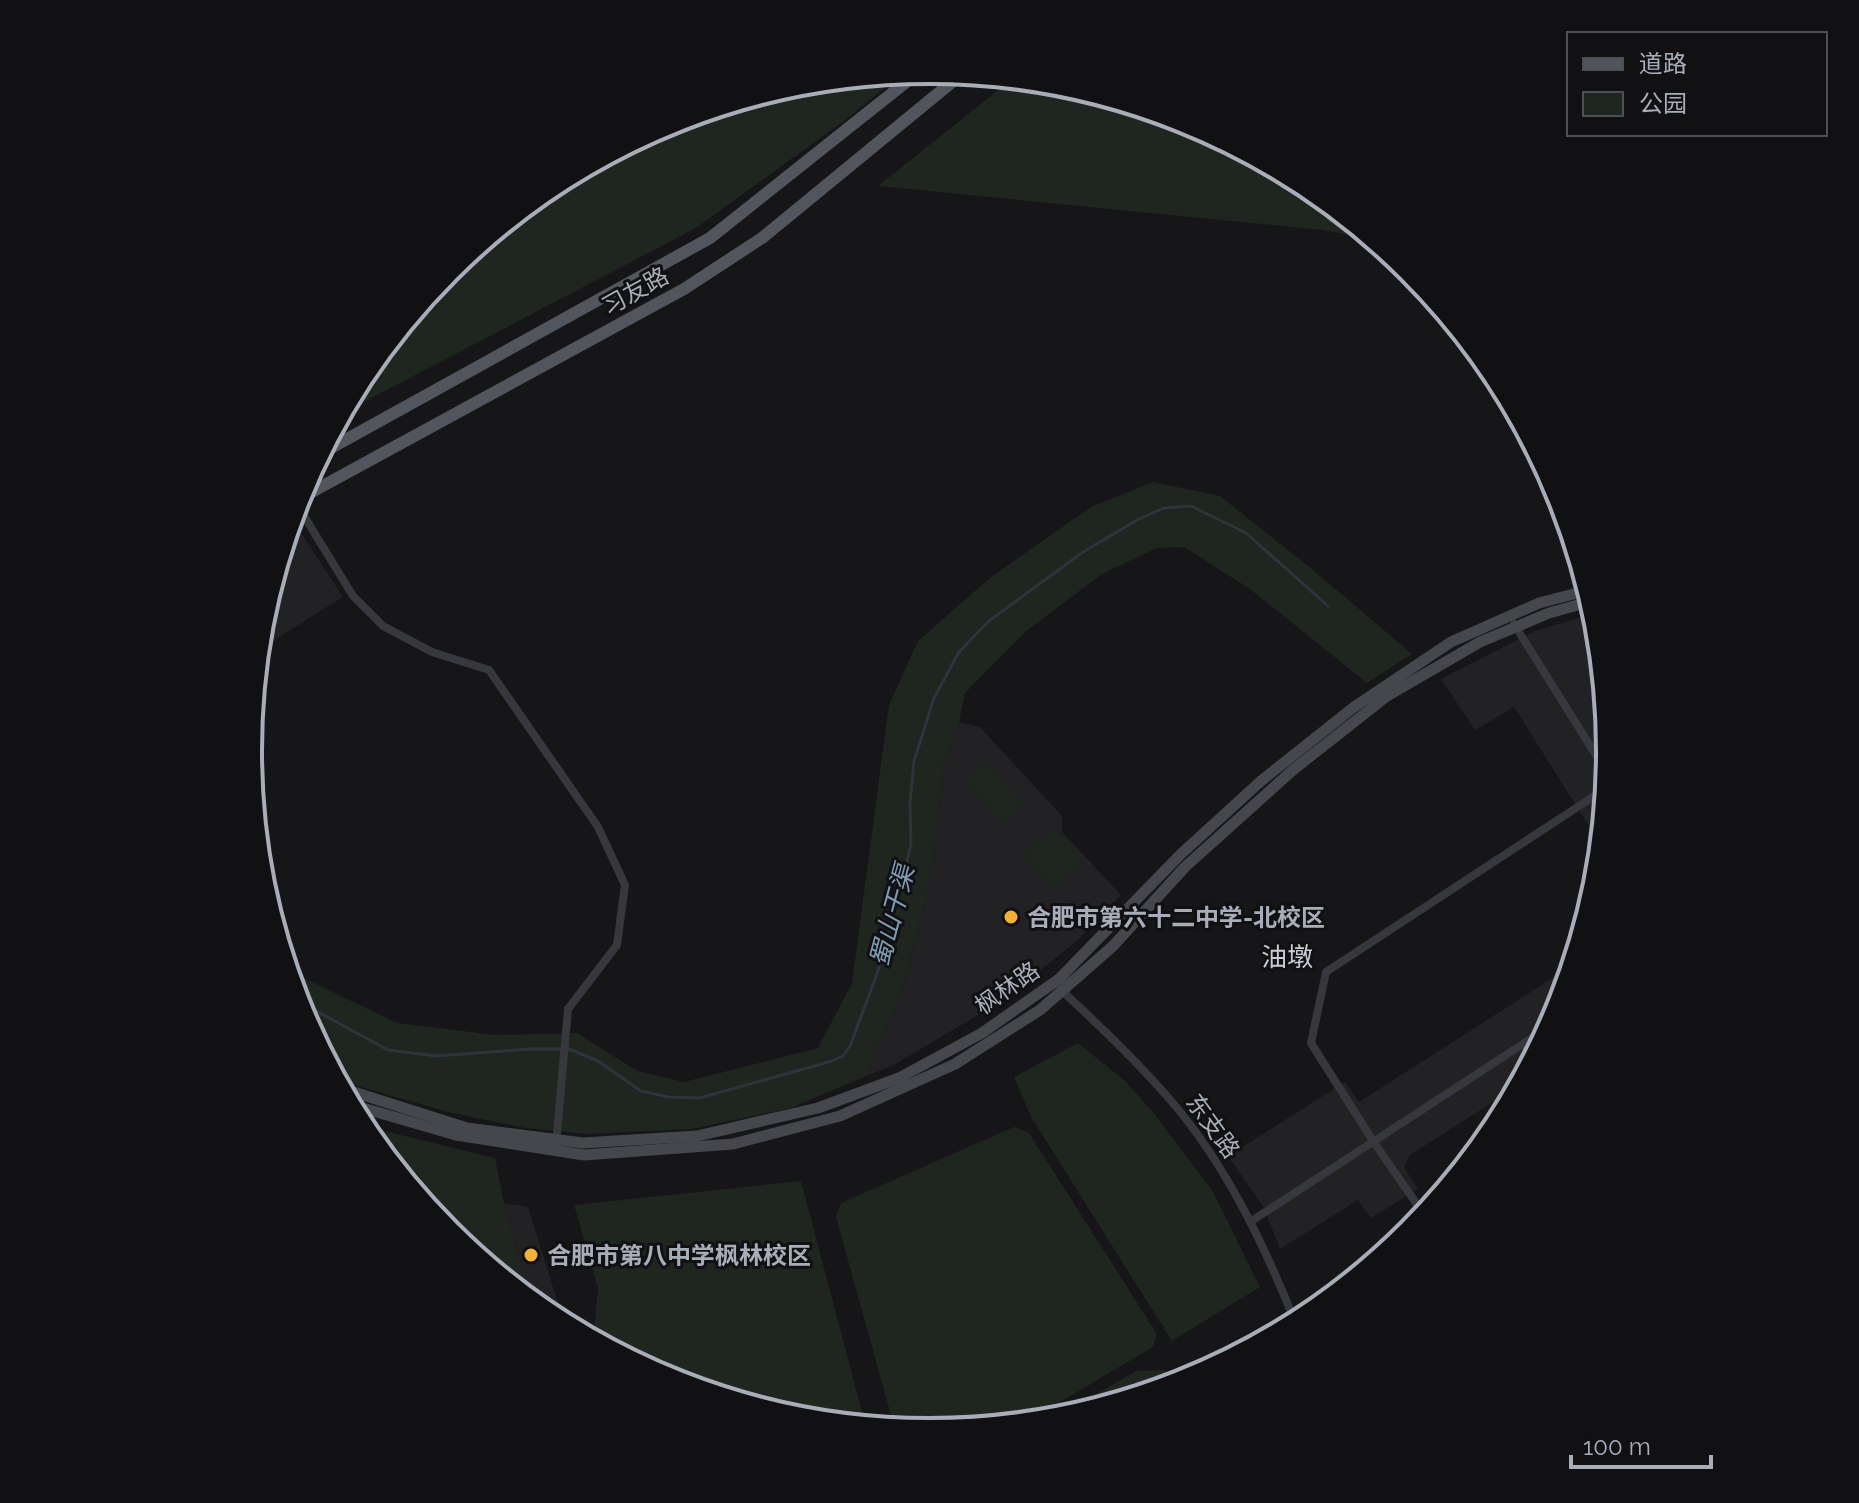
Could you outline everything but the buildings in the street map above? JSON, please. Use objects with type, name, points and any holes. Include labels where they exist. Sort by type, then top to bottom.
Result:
[{"type":"main road","name":"习友路","points":[[315,492],[684,289],[762,238],[949,84]]},
{"type":"main road","name":"习友路","points":[[337,445],[710,238],[903,85]]},
{"type":"main road","name":"枫林路","points":[[1512,622],[1539,603],[1577,593]]},
{"type":"main road","name":"枫林路","points":[[366,1109],[456,1135],[556,1146],[697,1136],[818,1108],[899,1078],[1058,987],[1181,854],[1272,771],[1354,707],[1439,650],[1512,622],[1580,604]]},
{"type":"main road","name":"枫林路","points":[[356,1093],[467,1128],[556,1146]]},
{"type":"street","points":[[305,517],[353,596],[383,626],[432,652],[489,670],[598,827],[625,885],[617,945],[568,1009],[556,1146]]},
{"type":"street","points":[[1512,622],[1597,757]]},
{"type":"street","points":[[1418,1206],[1311,1043],[1326,972],[1596,795]]},
{"type":"street","name":"东支路","points":[[1058,987],[1173,1103],[1222,1172],[1250,1222],[1291,1313]]},
{"type":"street","points":[[1250,1222],[1532,1038]]},
{"type":"shaded area","points":[[301,533],[343,597],[272,641],[285,579]]},
{"type":"shaded area","points":[[1583,617],[1596,708],[1596,795],[1592,831],[1514,707],[1475,730],[1441,679],[1535,631]]},
{"type":"shaded area","name":"合肥市第六十二中学-北校区","points":[[959,722],[980,727],[1062,816],[1062,832],[1121,895],[1079,939],[1005,999],[892,1066],[866,1076],[899,1000],[928,892],[937,836],[942,768]]},
{"type":"shaded area","points":[[1559,974],[1528,1047],[1500,1098],[1410,1155],[1404,1167],[1418,1189],[1371,1218],[1358,1200],[1280,1249],[1264,1208],[1228,1156],[1345,1082],[1359,1102]]},
{"type":"shaded area","name":"合肥市第八中学枫林校区","points":[[504,1203],[528,1207],[559,1307],[527,1284]]},
{"type":"green space","points":[[888,85],[844,121],[696,228],[360,404],[400,345],[458,280],[523,222],[596,173],[634,153],[715,119],[799,97]]},
{"type":"green space","points":[[1001,88],[1102,107],[1185,135],[1263,173],[1352,235],[1322,230],[878,186]]},
{"type":"green space","points":[[1153,482],[1220,496],[1412,654],[1367,683],[1250,589],[1184,547],[1157,548],[1102,574],[1025,632],[965,693],[959,722],[942,768],[937,836],[928,892],[899,1000],[866,1076],[791,1108],[692,1129],[586,1134],[525,1128],[452,1113],[351,1084],[301,977],[397,1023],[496,1035],[577,1033],[637,1071],[684,1082],[818,1048],[852,983],[889,705],[918,641],[991,577],[1091,507]]},
{"type":"green space","points":[[987,762],[1025,804],[1003,824],[965,782]]},
{"type":"green space","points":[[1054,828],[1083,860],[1053,888],[1023,856]]},
{"type":"green space","points":[[1078,1043],[1124,1080],[1152,1111],[1212,1190],[1260,1287],[1172,1341],[1031,1117],[1014,1077]]},
{"type":"green space","points":[[1014,1127],[1029,1133],[1157,1334],[1153,1347],[1051,1407],[973,1418],[892,1418],[836,1217],[841,1203]]},
{"type":"green space","points":[[380,1130],[495,1158],[527,1284],[489,1253],[428,1192]]},
{"type":"green space","points":[[801,1181],[863,1415],[799,1406],[715,1384],[634,1350],[594,1329],[598,1288],[574,1205]]},
{"type":"green space","points":[[1164,1370],[1170,1374],[1087,1400],[1136,1371]]},
{"type":"waterway","name":"蜀山干渠","points":[[314,1010],[388,1050],[436,1056],[569,1049],[598,1061],[641,1091],[668,1097],[700,1098],[832,1061],[843,1056],[850,1046],[877,974],[898,900],[911,844],[910,803],[914,761],[934,698],[959,652],[989,621],[1083,552],[1137,520],[1164,508],[1191,506],[1246,533],[1328,606]]},
{"type":"place","name":"合肥市第六十二中学-北校区","points":[[1011,917]]},
{"type":"place","name":"合肥市第八中学枫林校区","points":[[531,1255]]},
{"type":"district","name":"油墩","points":[[1287,957]]}]
